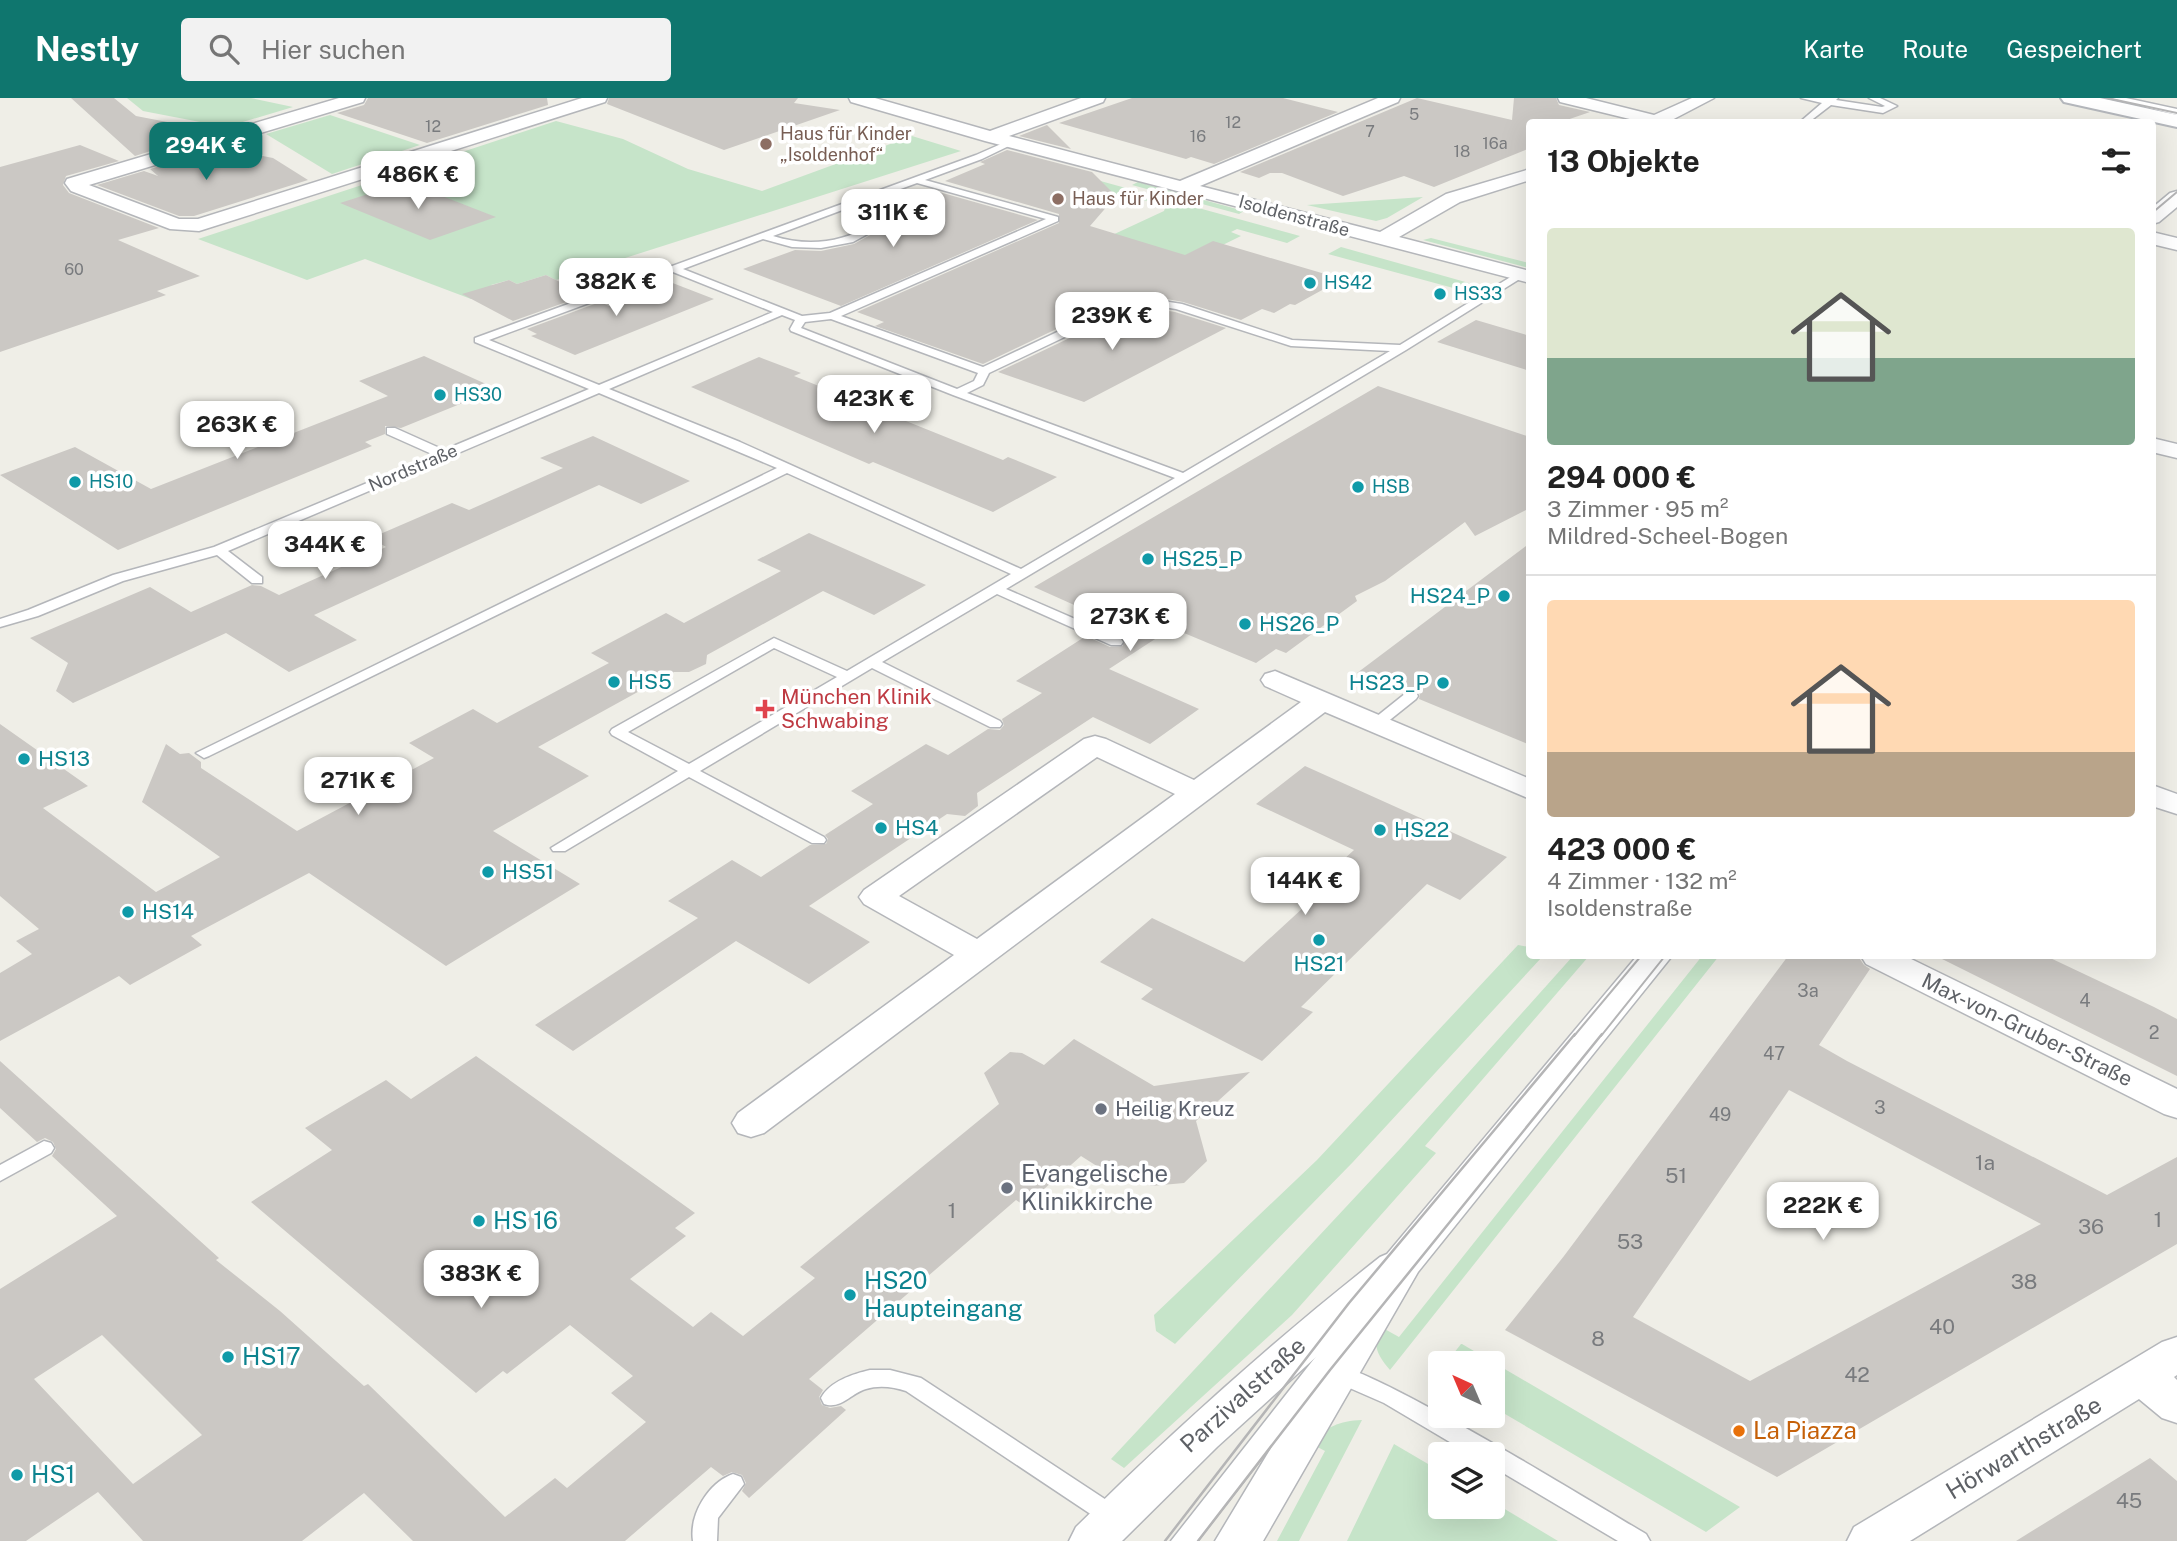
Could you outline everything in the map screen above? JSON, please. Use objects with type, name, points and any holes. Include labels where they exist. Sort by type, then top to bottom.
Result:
[{"type":"main road","points":[[2071,98],[2177,112]]},
{"type":"main road","points":[[2145,98],[2177,112]]},
{"type":"street","points":[[357,98],[74,183],[78,187],[177,225],[198,225],[599,98]]},
{"type":"street","name":"Isoldenstraße","points":[[857,98],[991,137],[1525,276]]},
{"type":"street","points":[[991,137],[1097,98]]},
{"type":"street","points":[[1181,187],[1392,98]]},
{"type":"street","points":[[1566,98],[1646,119]]},
{"type":"street","points":[[1663,119],[1706,98]]},
{"type":"street","points":[[1382,239],[1453,198],[1526,175]]},
{"type":"street","points":[[2156,215],[2177,197]]},
{"type":"street","points":[[2156,239],[2177,244]]},
{"type":"street","points":[[2156,445],[2177,451]]},
{"type":"street","points":[[1275,680],[1526,788]]},
{"type":"street","points":[[751,1123],[1321,701]]},
{"type":"street","points":[[979,955],[876,897],[1096,745],[1198,793]]},
{"type":"street","points":[[2156,796],[2177,805]]},
{"type":"street","name":"Parzivalstraße","points":[[1104,1529],[1174,1457],[1315,1364],[1404,1261],[1653,959]]},
{"type":"street","name":"Max-von-Gruber-Straße","points":[[1884,959],[2177,1105]]},
{"type":"street","name":"Parzivalstraße","points":[[1238,1541],[1315,1364]]},
{"type":"street","points":[[2159,1365],[2177,1405]]},
{"type":"street","name":"Hörwarthstraße","points":[[1870,1541],[2159,1365]]},
{"type":"lane","points":[[1805,98],[1884,110],[1893,106],[1872,98]]},
{"type":"lane","points":[[2115,98],[2177,112]]},
{"type":"lane","points":[[1808,119],[1831,100]]},
{"type":"lane","points":[[1013,142],[479,340],[787,468],[1022,574]]},
{"type":"lane","points":[[674,269],[801,319],[832,316],[1055,219],[916,180]]},
{"type":"lane","points":[[763,236],[788,245],[812,247],[845,242],[877,226],[877,219],[871,211],[853,202]]},
{"type":"lane","points":[[559,849],[1525,276]]},
{"type":"lane","points":[[957,393],[979,383],[984,371],[1114,309],[1150,302],[1178,306],[1291,343],[1402,348]]},
{"type":"lane","name":"Nordstraße","points":[[0,623],[33,613],[118,578],[219,550],[781,312]]},
{"type":"lane","points":[[832,316],[984,371]]},
{"type":"lane","points":[[801,319],[795,329],[957,393],[1184,477]]},
{"type":"lane","points":[[391,431],[444,455]]},
{"type":"lane","points":[[204,753],[787,468]]},
{"type":"lane","points":[[219,550],[257,580]]},
{"type":"lane","points":[[996,589],[1116,642]]},
{"type":"lane","points":[[818,840],[617,732],[774,642],[848,677]]},
{"type":"lane","points":[[872,663],[995,724]]},
{"type":"lane","points":[[1376,724],[1411,695]]},
{"type":"lane","points":[[0,1174],[44,1148]]},
{"type":"lane","points":[[1182,1541],[1315,1364],[1392,1397],[1469,1442]]},
{"type":"lane","points":[[832,1398],[868,1377],[896,1378],[913,1384],[1104,1529]]},
{"type":"lane","points":[[1505,1463],[1638,1541]]},
{"type":"lane","points":[[705,1541],[703,1533],[706,1516],[733,1484]]},
{"type":"green space","points":[[127,98],[251,98],[293,107],[226,127],[143,111]]},
{"type":"green space","points":[[330,115],[420,145],[332,174],[266,134]]},
{"type":"green space","points":[[556,121],[623,139],[688,169],[762,191],[912,136],[961,151],[556,280],[546,275],[517,284],[509,280],[491,285],[499,290],[471,299],[365,259],[307,280],[198,239]]},
{"type":"green space","points":[[1002,154],[1300,236],[1287,243],[1237,229],[1231,232],[1241,236],[1188,262],[1108,237],[1164,211],[1167,203],[1115,197],[1115,194]]},
{"type":"green space","points":[[1138,182],[1244,211],[1239,214],[1132,185]]},
{"type":"green space","points":[[1423,197],[1387,218],[1376,221],[1307,205]]},
{"type":"green space","points":[[1431,238],[1526,262],[1526,267],[1423,240]]},
{"type":"green space","points":[[1341,247],[1469,283],[1474,287],[1468,292],[1328,254]]},
{"type":"green space","points":[[1518,945],[1526,946],[1526,959],[1540,959],[1353,1162],[1175,1344],[1156,1331],[1154,1315],[1317,1160]]},
{"type":"green space","points":[[1570,959],[1586,959],[1425,1146],[1436,1153],[1292,1315],[1124,1468],[1111,1459],[1400,1149]]},
{"type":"green space","points":[[1700,959],[1717,959],[1390,1370],[1377,1350],[1376,1339],[1381,1327],[1399,1337]]},
{"type":"green space","points":[[1461,1344],[1473,1351],[1455,1351]]},
{"type":"green space","points":[[1505,1370],[1740,1507],[1706,1532],[1505,1414]]},
{"type":"green space","points":[[1362,1420],[1299,1541],[1277,1541],[1325,1451],[1310,1443],[1333,1426]]},
{"type":"green space","points":[[1394,1444],[1428,1464],[1428,1519],[1505,1519],[1505,1509],[1558,1541],[1347,1541]]},
{"type":"building","points":[[71,98],[114,98],[136,116],[214,131],[135,156]]},
{"type":"building","points":[[368,98],[547,98],[548,105],[427,143],[337,113],[364,105]]},
{"type":"building","points":[[609,98],[798,98],[794,103],[840,110],[724,150],[607,104]]},
{"type":"building","points":[[1132,98],[1283,98],[1338,112],[1214,164],[1191,157],[1186,159],[1059,123]]},
{"type":"building","points":[[1417,98],[1512,120],[1514,98],[1556,98],[1559,105],[1590,112],[1570,119],[1526,119],[1526,150],[1434,187],[1404,176],[1343,196],[1282,173],[1270,173],[1259,178],[1240,172]]},
{"type":"building","points":[[1047,125],[1071,149],[1019,136]]},
{"type":"building","points":[[80,145],[119,161],[66,176],[63,185],[69,193],[159,228],[118,240],[200,276],[157,291],[166,295],[0,352],[0,167]]},
{"type":"building","points":[[221,148],[273,158],[308,180],[194,216],[179,216],[97,185],[144,171],[158,176],[150,169]]},
{"type":"building","points":[[1007,150],[1092,172],[1116,196],[1090,226],[1185,255],[1213,241],[1342,279],[1295,305],[1290,304],[1274,313],[1262,309],[1241,320],[1183,302],[1150,296],[1109,304],[983,364],[875,326],[884,322],[857,312],[1059,223],[1059,214],[945,181],[985,164],[980,162]]},
{"type":"building","points":[[406,182],[496,217],[430,240],[340,203]]},
{"type":"building","points":[[939,192],[1038,220],[841,306],[743,269],[795,250],[821,251],[854,244],[883,228],[882,215]]},
{"type":"building","points":[[546,275],[586,295],[513,321],[462,294],[509,280],[517,284]]},
{"type":"building","points":[[670,282],[714,299],[575,355],[531,336],[537,334],[527,329],[600,302],[609,306]]},
{"type":"building","points":[[1150,308],[1175,312],[1226,328],[1084,402],[998,372],[1118,315]]},
{"type":"building","points":[[1476,320],[1526,335],[1526,370],[1437,342]]},
{"type":"building","name":"HS10","points":[[424,356],[497,389],[401,428],[385,426],[385,434],[365,442],[372,446],[118,550],[0,475],[75,447],[151,489],[388,396],[359,381]]},
{"type":"building","points":[[759,357],[801,373],[794,376],[1003,460],[1008,457],[1057,477],[993,512],[873,462],[869,464],[691,387]]},
{"type":"building","points":[[1378,386],[1526,436],[1526,510],[1475,536],[1465,522],[1385,581],[1355,596],[1357,601],[1286,653],[1276,649],[1256,663],[1172,628],[1109,669],[1199,709],[1150,744],[1093,717],[977,793],[978,806],[965,816],[947,814],[809,906],[870,942],[809,984],[736,941],[573,1051],[535,1025],[698,918],[668,901],[732,860],[761,877],[810,845],[826,844],[828,839],[825,835],[873,804],[851,791],[926,744],[948,755],[988,729],[1000,730],[1004,725],[1002,719],[1042,693],[1016,681],[1086,636],[1110,647],[1123,646],[1123,638],[1100,627],[1110,621],[1034,587]]},
{"type":"building","points":[[593,436],[690,481],[641,504],[599,485],[314,615],[357,640],[289,672],[226,633],[73,703],[56,691],[68,663],[30,638],[150,587],[191,612],[252,585],[261,586],[279,595],[386,547],[371,538],[452,503],[469,510],[563,468],[540,458]]},
{"type":"building","points":[[809,533],[926,585],[874,615],[823,591],[707,655],[706,664],[689,672],[674,672],[538,747],[589,776],[493,831],[580,884],[446,966],[309,873],[191,936],[202,945],[130,985],[119,976],[0,1041],[0,973],[32,954],[16,941],[39,929],[0,896],[0,724],[88,786],[43,808],[156,892],[220,857],[142,802],[166,744],[180,754],[189,753],[201,762],[201,768],[297,831],[434,758],[409,743],[473,709],[497,723],[609,663],[591,653],[666,613],[684,623],[781,571],[757,560]]},
{"type":"building","name":"HS23_P","points":[[1526,546],[1526,743],[1419,699],[1417,690],[1403,692],[1357,673]]},
{"type":"building","points":[[1305,766],[1507,857],[1460,900],[1427,884],[1301,1007],[1313,1012],[1262,1061],[1141,999],[1153,989],[1100,962],[1152,918],[1244,962],[1317,895],[1309,891],[1354,850],[1256,804]]},
{"type":"building","points":[[1786,959],[1860,959],[1870,969],[1819,1045],[2107,1195],[2177,1157],[2177,1244],[1777,1477],[1505,1330],[1564,1256]],"holes":[[[1789,1090],[2041,1224],[1750,1381],[1633,1317]]]},
{"type":"building","points":[[1942,959],[2052,959],[2154,1007],[2177,1019],[2177,1076]]},
{"type":"building","points":[[1074,1039],[1154,1086],[1250,1072],[1196,1121],[1207,1161],[1184,1183],[1151,1186],[1131,1174],[1122,1182],[1081,1156],[1025,1206],[1016,1200],[809,1379],[823,1390],[819,1397],[822,1405],[830,1408],[841,1406],[846,1410],[749,1498],[742,1491],[746,1483],[742,1475],[732,1472],[723,1476],[711,1467],[625,1541],[413,1541],[364,1493],[302,1541],[143,1541],[98,1492],[26,1541],[0,1541],[0,1289],[117,1216],[52,1156],[56,1149],[53,1142],[45,1138],[37,1142],[0,1108],[0,1061],[219,1258],[216,1260],[280,1311],[364,1386],[368,1384],[505,1517],[555,1478],[567,1488],[646,1422],[611,1393],[633,1376],[570,1325],[507,1374],[503,1371],[476,1393],[251,1202],[332,1150],[305,1128],[386,1080],[411,1099],[476,1056],[695,1213],[675,1228],[686,1236],[630,1279],[693,1327],[711,1312],[743,1336],[815,1278],[800,1267],[999,1104],[984,1073],[1010,1052],[1022,1053],[1044,1065]],"holes":[[[102,1335],[202,1435],[133,1484],[34,1379]]]},
{"type":"building","points":[[2150,1458],[2177,1481],[2177,1541],[2016,1541]]},
{"type":"tram line","points":[[2107,98],[2177,113]]},
{"type":"tram line","points":[[2156,210],[2177,192]]},
{"type":"tram line","points":[[1574,1036],[1638,959]]},
{"type":"tram line","points":[[1601,1036],[1663,959]]},
{"type":"tram line","points":[[1165,1541],[1349,1303],[1575,1034]]},
{"type":"tram line","points":[[1198,1541],[1330,1370],[1602,1034]]},
{"type":"place","name":"Haus für Kinder „Isoldenhof“","points":[[766,144]]},
{"type":"place","name":"Haus für Kinder","points":[[1058,199]]},
{"type":"place","name":"HS42","points":[[1310,283]]},
{"type":"place","name":"HS33","points":[[1440,294]]},
{"type":"place","name":"HS30","points":[[440,395]]},
{"type":"place","name":"HS10","points":[[75,482]]},
{"type":"place","name":"HSB","points":[[1358,487]]},
{"type":"place","name":"HS25_P","points":[[1148,559]]},
{"type":"place","name":"HS24_P","points":[[1504,596]]},
{"type":"place","name":"HS26_P","points":[[1245,624]]},
{"type":"place","name":"HS5","points":[[614,682]]},
{"type":"place","name":"HS23_P","points":[[1443,683]]},
{"type":"place","name":"München Klinik Schwabing","points":[[765,709]]},
{"type":"place","name":"HS13","points":[[24,759]]},
{"type":"place","name":"HS4","points":[[881,828]]},
{"type":"place","name":"HS22","points":[[1380,830]]},
{"type":"place","name":"HS51","points":[[488,872]]},
{"type":"place","name":"HS14","points":[[128,912]]},
{"type":"place","name":"HS21","points":[[1319,940]]},
{"type":"place","name":"Heilig Kreuz","points":[[1101,1109]]},
{"type":"place","name":"Evangelische Klinikkirche","points":[[1007,1188]]},
{"type":"place","name":"HS 16","points":[[479,1221]]},
{"type":"place","name":"HS20 Haupteingang","points":[[850,1295]]},
{"type":"place","name":"HS17","points":[[228,1357]]},
{"type":"place","name":"La Piazza","points":[[1739,1431]]},
{"type":"place","name":"HS1","points":[[17,1475]]}]
